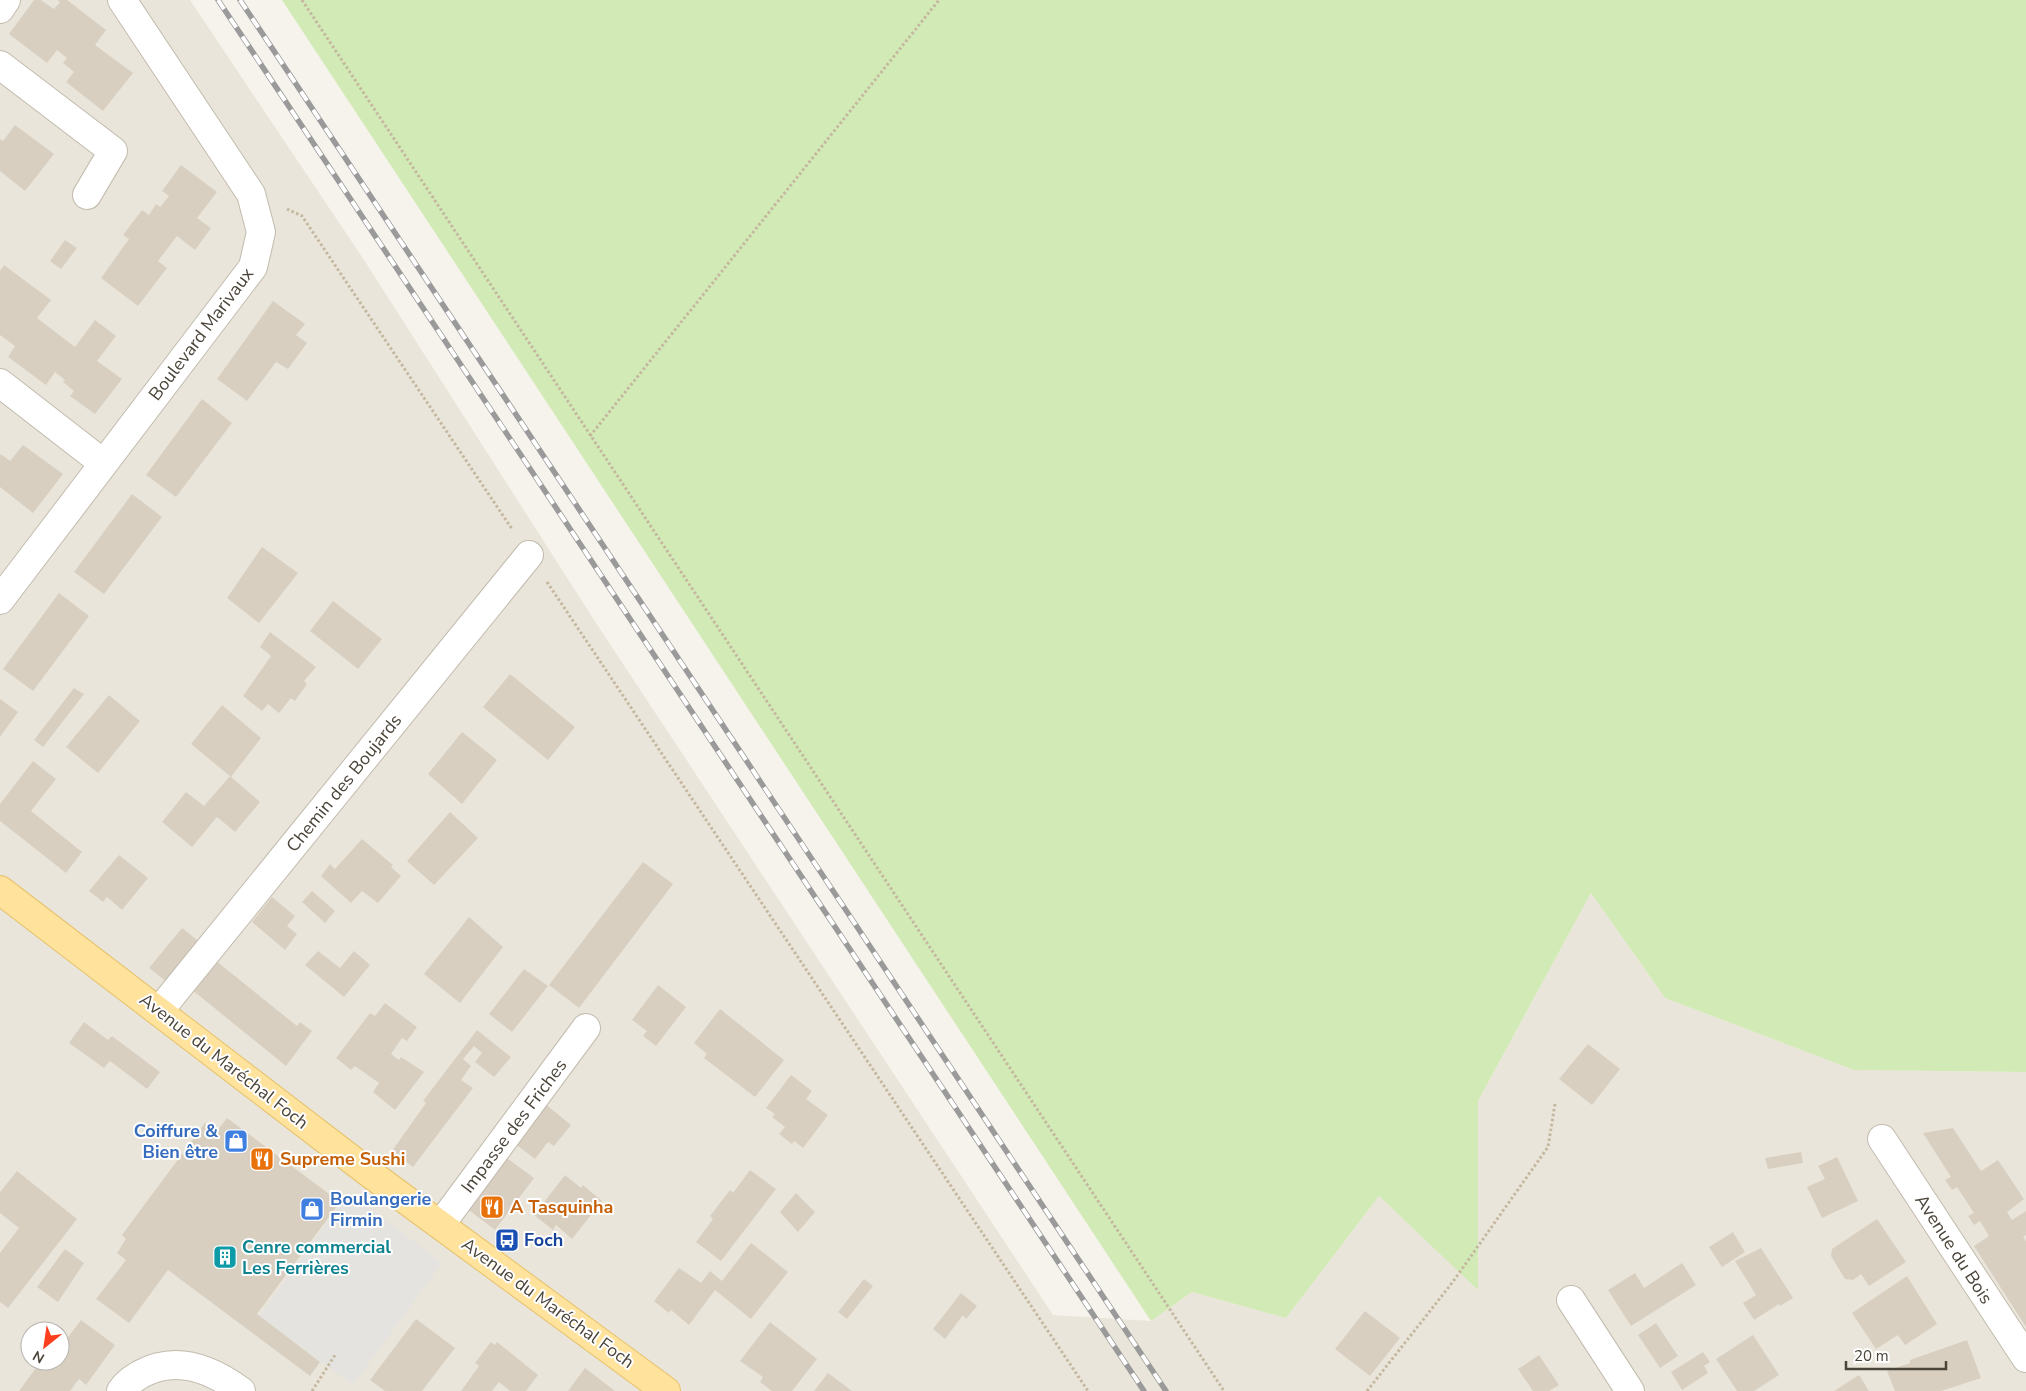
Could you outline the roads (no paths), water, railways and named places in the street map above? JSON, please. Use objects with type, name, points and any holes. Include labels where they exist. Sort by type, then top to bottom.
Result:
[{"type":"main road","name":"Avenue du Maréchal Foch","points":[[0,890],[368,1172],[666,1391]]},
{"type":"street","points":[[0,9],[6,0]]},
{"type":"street","name":"Boulevard Marivaux","points":[[0,600],[253,268],[260,232],[251,194],[122,0]]},
{"type":"street","points":[[0,65],[113,151],[87,195]]},
{"type":"street","points":[[0,383],[103,463]]},
{"type":"street","name":"Chemin des Boujards","points":[[159,1011],[529,555]]},
{"type":"street","name":"Impasse des Friches","points":[[441,1224],[586,1028]]},
{"type":"street","name":"Avenue du Bois","points":[[1882,1139],[2026,1358]]},
{"type":"street","points":[[1571,1300],[1630,1391]]},
{"type":"street","points":[[120,1391],[126,1383],[157,1366],[191,1365],[226,1380],[241,1391]]},
{"type":"railway","points":[[218,0],[1144,1391]]},
{"type":"railway","points":[[240,0],[1166,1391]]},
{"type":"place","name":"Coiffure & Bien être","points":[[236,1141]]},
{"type":"place","name":"Supreme Sushi","points":[[262,1159]]},
{"type":"place","name":"A Tasquinha","points":[[492,1207]]},
{"type":"place","name":"Boulangerie Firmin","points":[[312,1209]]},
{"type":"place","name":"Foch","points":[[507,1240]]},
{"type":"place","name":"Cenre commercial Les Ferrières","points":[[225,1257]]}]
